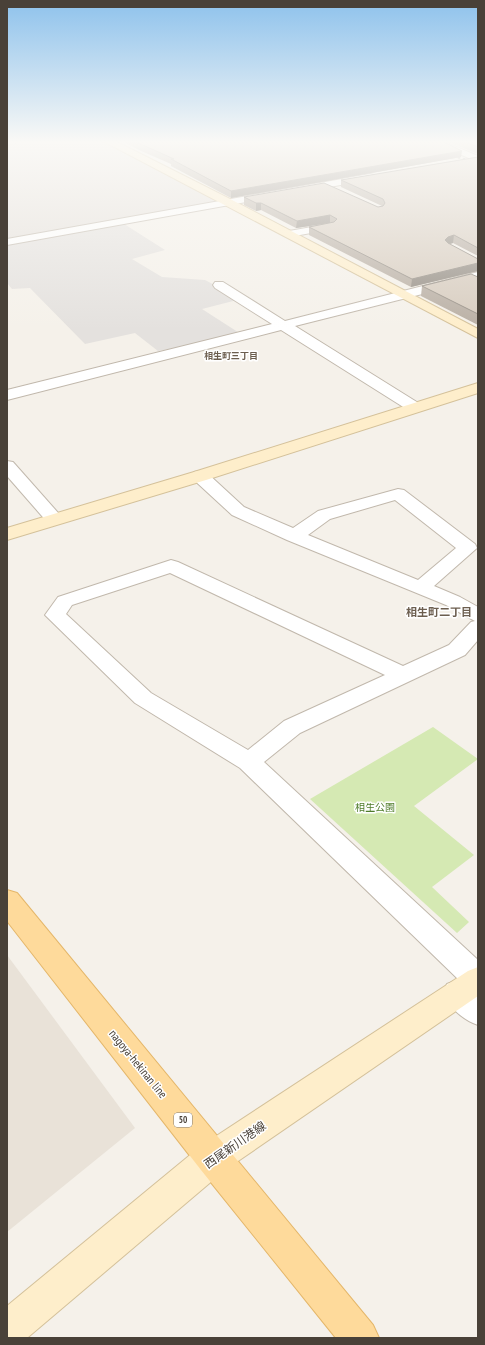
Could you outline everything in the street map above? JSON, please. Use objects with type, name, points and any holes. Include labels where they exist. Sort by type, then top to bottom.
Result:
[{"type":"main road","name":"nagoya-hekinan line","points":[[7,901],[213,1158],[360,1338]]},
{"type":"street","points":[[7,242],[218,204]]},
{"type":"street","points":[[231,204],[478,334]]},
{"type":"street","points":[[289,234],[328,227]]},
{"type":"street","points":[[7,395],[404,295],[476,279]]},
{"type":"street","points":[[219,285],[414,407]]},
{"type":"street","points":[[7,534],[200,476],[414,407],[478,388]]},
{"type":"street","points":[[7,466],[54,519]]},
{"type":"street","points":[[200,476],[238,511],[294,536],[453,601],[478,616]]},
{"type":"street","points":[[294,536],[324,515],[398,494],[468,548],[420,588]]},
{"type":"street","points":[[403,675],[171,566],[65,601],[55,615],[143,698],[249,762],[473,991]]},
{"type":"street","points":[[249,762],[292,727],[457,650],[478,627]]},
{"type":"street","name":"西尾新川港線","points":[[7,1330],[213,1158],[473,991]]},
{"type":"shaded area","points":[[7,204],[218,204],[7,242]]},
{"type":"shaded area","points":[[121,222],[165,250],[132,259],[162,277],[205,280],[241,299],[202,309],[244,336],[158,351],[135,333],[85,344],[30,288],[12,289],[7,283],[7,242]]},
{"type":"shaded area","points":[[7,955],[135,1128],[7,1232]]},
{"type":"green space","name":"相生公園","points":[[433,727],[478,759],[414,806],[474,855],[432,887],[469,922],[457,933],[310,799]]},
{"type":"building","points":[[263,204],[371,204],[378,207],[383,206],[384,204],[478,204],[478,248],[454,235],[445,240],[478,259],[478,263],[412,279],[309,227],[334,222],[337,219],[330,215],[297,221]]},
{"type":"building","points":[[471,274],[478,277],[478,314],[422,286]]},
{"type":"district","name":"相生町三丁目","points":[[231,356]]},
{"type":"district","name":"相生町二丁目","points":[[439,612]]}]
